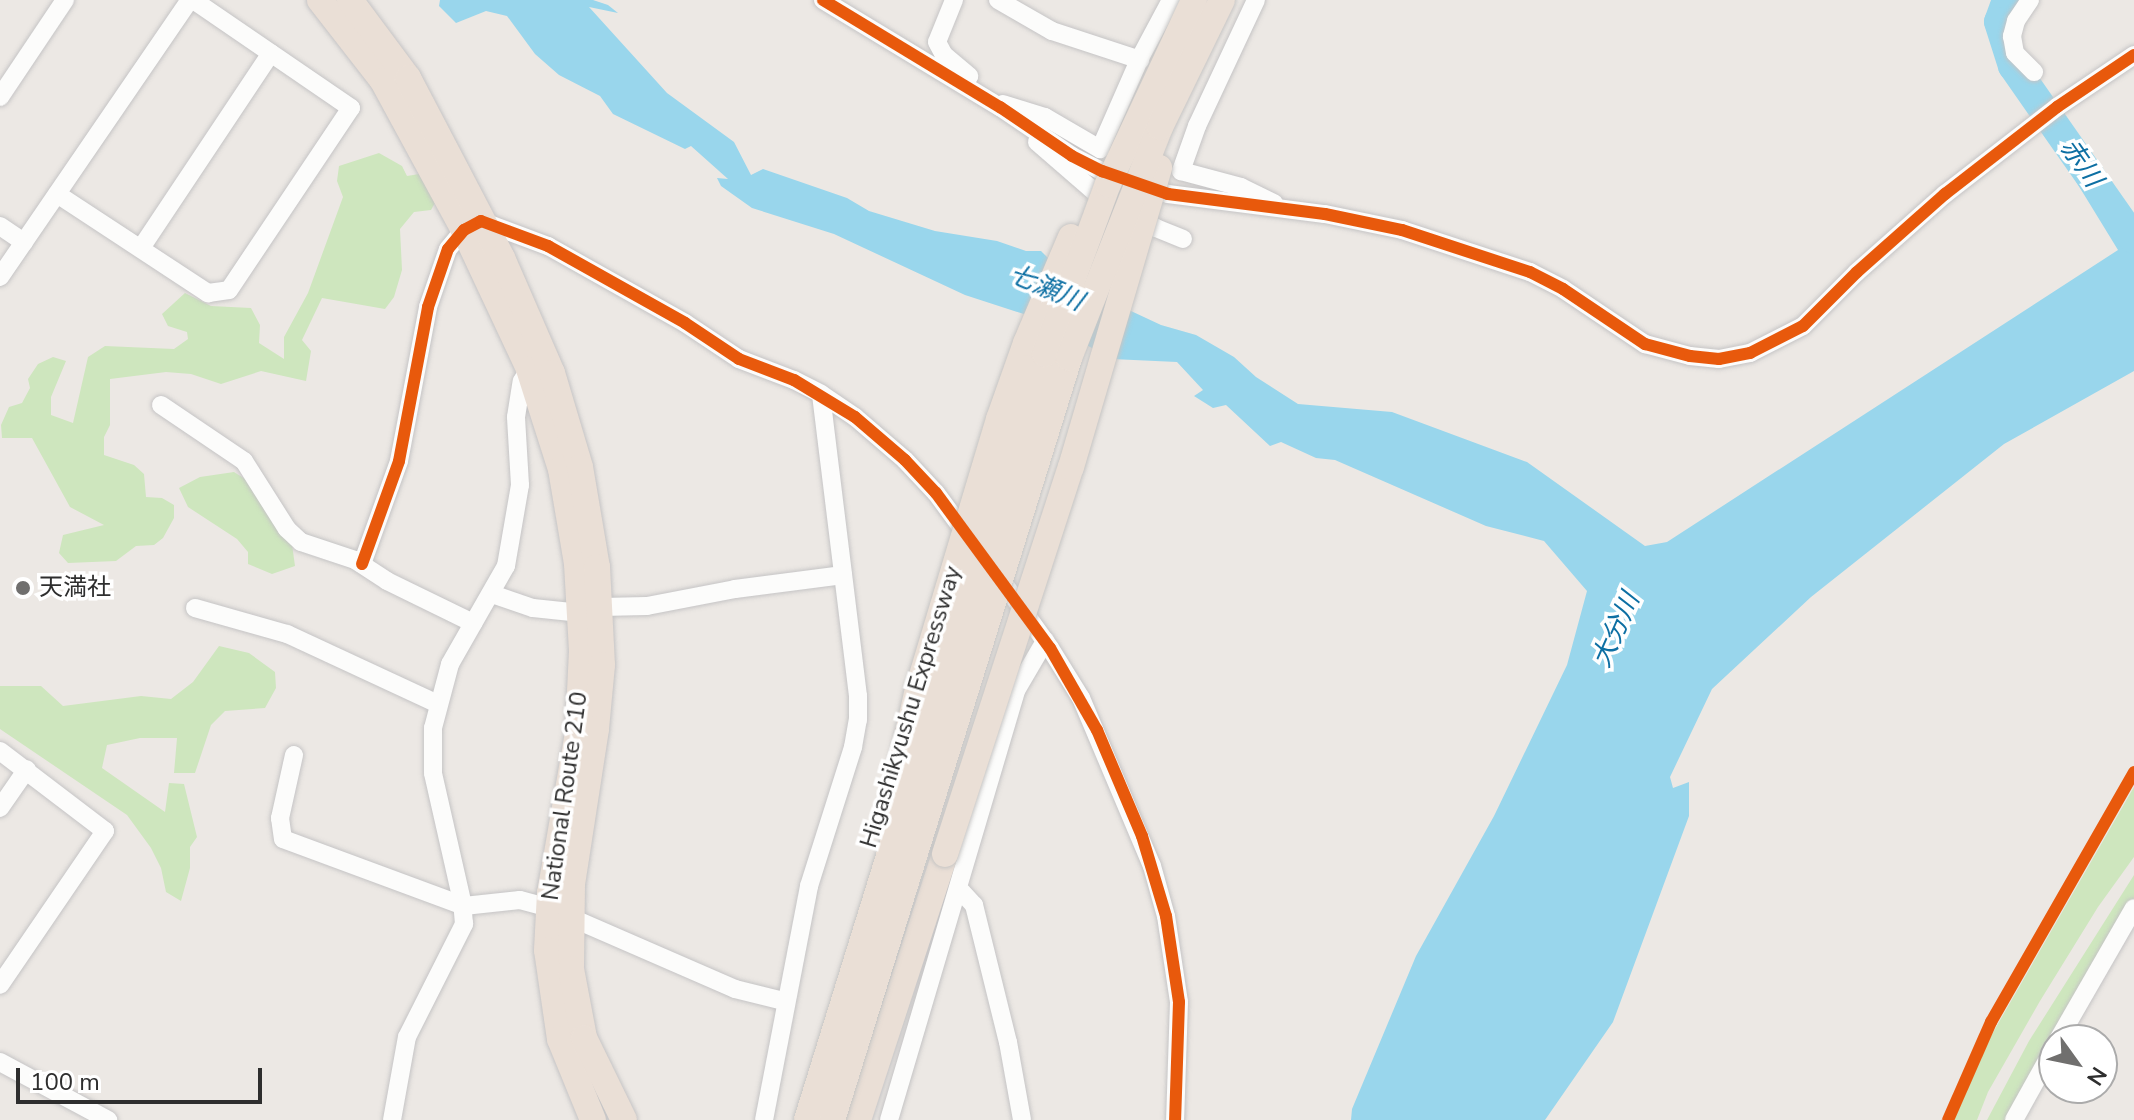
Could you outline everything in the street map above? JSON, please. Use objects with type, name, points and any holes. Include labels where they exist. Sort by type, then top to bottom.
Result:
[{"type":"highway","name":"National Route 210","points":[[320,0],[383,81],[539,339],[571,430],[589,510],[591,610],[559,911],[547,950],[555,1018],[575,1081],[593,1120]]},
{"type":"highway","name":"National Route 210","points":[[350,0],[408,78],[472,225],[529,369],[555,444],[591,610]]},
{"type":"highway","points":[[826,1120],[891,878],[901,770],[918,689],[1026,343],[1150,68],[1192,0]]},
{"type":"highway","name":"Higashikyushu Expressway","points":[[807,1120],[1045,354],[1108,184],[1192,0]]},
{"type":"highway","name":"Higashikyushu Expressway","points":[[832,1120],[1069,358],[1127,206],[1222,0]]},
{"type":"highway","points":[[858,1120],[1071,467],[1188,68]]},
{"type":"highway","name":"National Route 210","points":[[559,911],[578,1015],[593,1061],[624,1120]]},
{"type":"street","points":[[0,97],[65,0]]},
{"type":"street","points":[[0,277],[57,194],[191,0],[351,108],[229,290],[208,293],[57,194]]},
{"type":"street","points":[[823,0],[1002,105],[1045,117],[1100,149],[1171,0]]},
{"type":"street","points":[[954,0],[938,36],[938,47],[1026,126],[1082,161],[1168,194],[1289,210],[1402,230],[1530,272],[1563,289],[1645,344],[1669,352],[1719,359],[1750,353],[1803,326],[1857,272],[1945,194],[2057,107],[2134,55]]},
{"type":"street","points":[[998,0],[1062,35],[1140,60]]},
{"type":"street","points":[[1256,0],[1197,126],[1181,171],[1241,187],[1289,210]]},
{"type":"street","points":[[2030,0],[2016,21],[2012,36],[2015,53],[2034,72]]},
{"type":"street","points":[[141,248],[271,53]]},
{"type":"street","points":[[1026,126],[1042,149],[1095,192],[1156,228],[1183,239]]},
{"type":"street","points":[[362,564],[399,461],[428,307],[448,249],[472,225],[548,246],[676,318],[739,359],[821,394],[885,441],[922,478],[1045,641],[1097,730],[1142,836],[1159,890],[1179,1002],[1175,1120]]},
{"type":"street","points":[[0,226],[24,242]]},
{"type":"street","points":[[392,1120],[407,1037],[461,931],[464,906],[431,763],[438,704],[450,664],[492,594],[511,547],[520,485],[516,417],[522,381],[529,369]]},
{"type":"street","points":[[764,1120],[784,1001],[809,886],[853,747],[858,720],[858,696],[821,394]]},
{"type":"street","points":[[161,405],[244,461],[287,529],[301,542],[362,564],[387,581],[473,623]]},
{"type":"street","points":[[518,457],[555,444]]},
{"type":"street","points":[[492,594],[533,608],[591,610],[647,606],[735,589],[843,575]]},
{"type":"street","points":[[195,608],[287,634],[438,704]]},
{"type":"street","points":[[889,1120],[1017,689],[1045,641]]},
{"type":"street","points":[[0,751],[105,831],[0,985]]},
{"type":"street","points":[[294,755],[280,818],[283,839],[464,906],[520,900],[559,911],[735,989],[784,1001]]},
{"type":"street","points":[[0,808],[27,769]]},
{"type":"street","points":[[959,889],[974,905],[1008,1042],[1022,1120]]},
{"type":"street","points":[[2067,1024],[2134,908]]},
{"type":"street","points":[[0,1062],[108,1120]]},
{"type":"street","points":[[2014,1120],[2038,1077]]},
{"type":"green space","points":[[379,153],[402,166],[407,176],[419,174],[436,201],[431,210],[414,212],[400,229],[402,270],[394,297],[385,309],[322,298],[302,340],[311,351],[306,381],[261,371],[221,384],[191,374],[166,372],[110,379],[110,425],[104,437],[104,455],[134,465],[144,474],[146,497],[162,498],[174,505],[174,518],[163,538],[154,545],[136,546],[116,561],[68,563],[59,553],[63,535],[104,525],[70,507],[32,438],[2,438],[1,425],[9,407],[22,403],[30,388],[28,379],[38,364],[53,357],[66,361],[51,397],[51,415],[73,423],[88,357],[105,346],[174,349],[188,339],[187,332],[168,326],[162,314],[185,293],[211,306],[251,308],[260,325],[259,343],[284,359],[284,337],[308,293],[343,197],[337,181],[339,166]]},
{"type":"green space","points":[[234,472],[261,489],[290,530],[295,566],[272,574],[248,564],[248,552],[237,539],[188,507],[179,488],[200,477]]},
{"type":"green space","points":[[219,646],[249,653],[275,672],[276,688],[265,708],[225,711],[211,725],[195,773],[174,773],[177,738],[140,738],[107,745],[102,768],[165,812],[169,783],[184,784],[197,837],[190,847],[190,868],[181,901],[166,892],[161,868],[151,848],[127,815],[0,729],[0,686],[41,686],[63,706],[141,696],[171,699],[193,682]]},
{"type":"green space","points":[[2134,787],[2134,857],[2098,907],[2040,1001],[1988,1092],[1977,1120],[1954,1120],[1991,1036]]},
{"type":"green space","points":[[2134,875],[2134,900],[2105,941],[2059,1024],[2040,1024]]},
{"type":"green space","points":[[2038,1027],[2038,1062],[2006,1120],[1987,1120]]},
{"type":"water","points":[[440,0],[593,0],[608,5],[618,13],[589,7],[667,93],[734,142],[751,175],[763,169],[847,198],[869,211],[935,231],[997,241],[1026,251],[1041,251],[1052,262],[1056,276],[1161,325],[1196,335],[1234,357],[1256,377],[1298,404],[1392,412],[1527,462],[1645,546],[1667,542],[2118,250],[2061,157],[2074,147],[2134,229],[2134,371],[2004,444],[1811,597],[1712,689],[1670,777],[1673,788],[1689,782],[1689,816],[1613,1022],[1545,1120],[1351,1120],[1352,1109],[1416,956],[1494,816],[1567,665],[1587,591],[1544,541],[1486,526],[1335,460],[1316,458],[1281,442],[1270,446],[1226,405],[1213,408],[1194,396],[1203,390],[1177,362],[1112,359],[1039,319],[965,295],[834,234],[752,208],[721,186],[717,178],[728,179],[691,146],[685,149],[613,114],[600,96],[559,75],[535,54],[507,16],[486,11],[456,23],[439,6]]},
{"type":"waterway","name":"赤川","points":[[2007,0],[1999,22],[2013,66],[2134,239]]},
{"type":"cycle path","points":[[823,0],[1000,107],[1072,156],[1102,171],[1168,194],[1325,214],[1402,230],[1530,272],[1563,289],[1645,344],[1690,356],[1719,359],[1750,353],[1803,326],[1857,272],[1945,194],[2057,107],[2134,55]]},
{"type":"cycle path","points":[[362,564],[399,461],[428,307],[448,249],[464,230],[481,221],[548,246],[685,323],[739,359],[794,380],[855,417],[905,460],[936,493],[1050,648],[1097,730],[1142,836],[1166,916],[1179,1002],[1175,1120]]},
{"type":"cycle path","points":[[1948,1120],[1991,1022],[2134,772]]},
{"type":"place","name":"天満社","points":[[23,588]]},
{"type":"water label","name":"七瀬川","points":[[1046,288]]},
{"type":"water label","name":"大分川","points":[[1616,630]]}]
